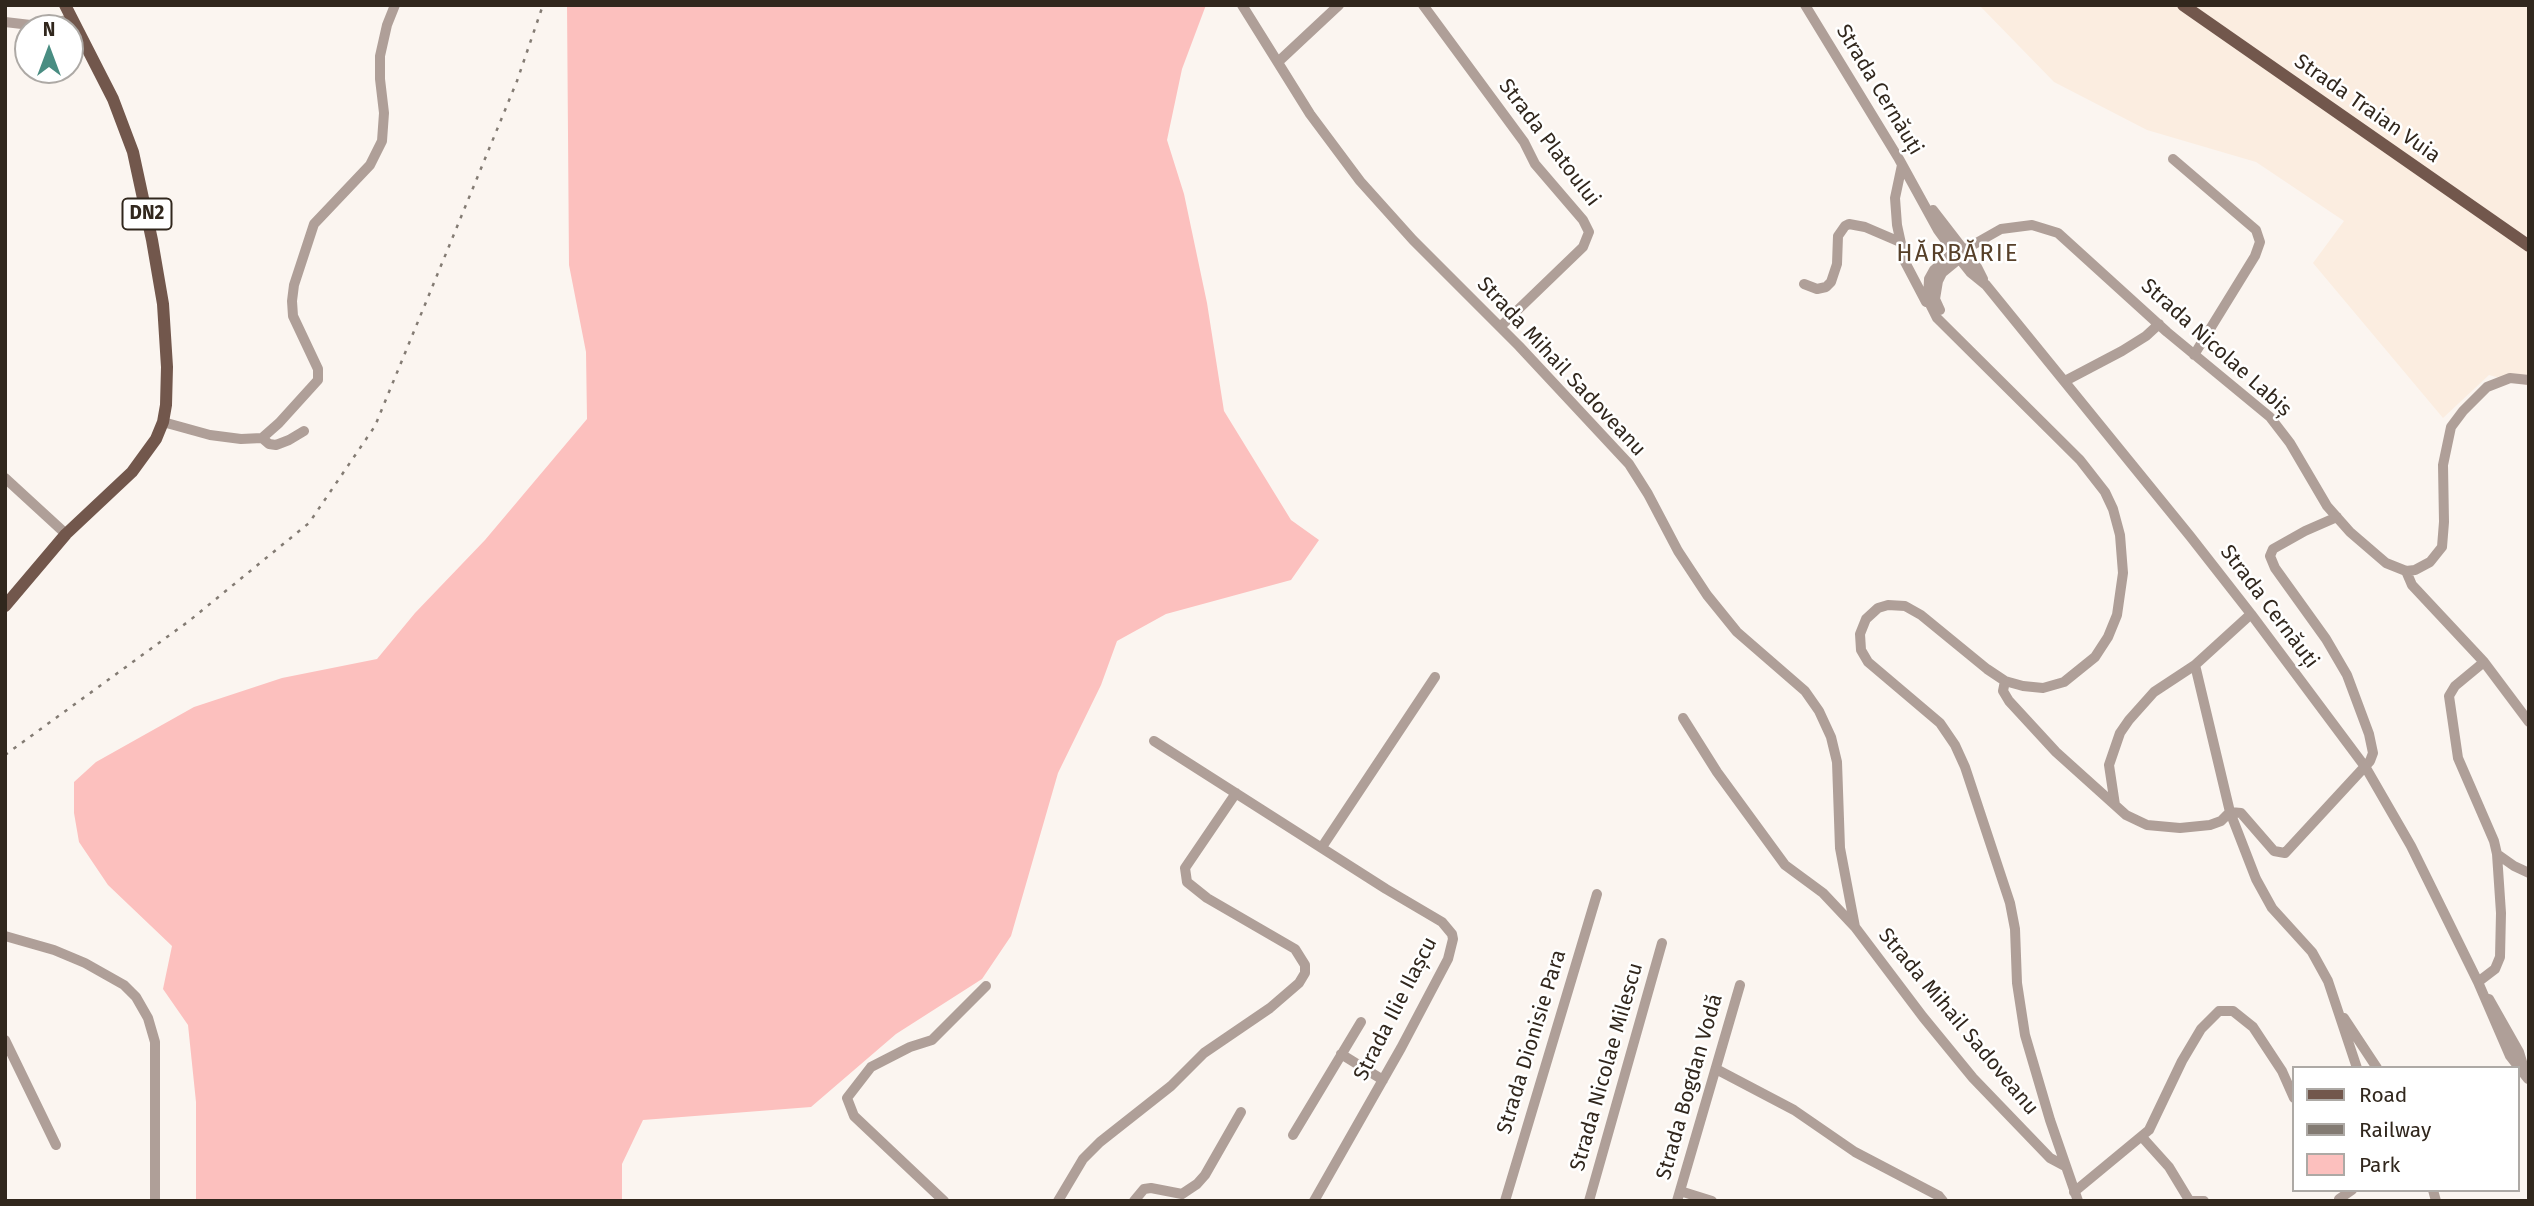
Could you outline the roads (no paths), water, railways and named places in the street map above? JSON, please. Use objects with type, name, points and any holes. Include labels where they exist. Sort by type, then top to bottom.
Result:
[{"type":"main road","name":"Strada Traian Vuia","points":[[2183,5],[2529,246]]},
{"type":"main road","name":"DN2","points":[[5,606],[66,534],[132,472],[156,439],[163,422],[167,388],[164,314],[152,240],[133,152],[113,99],[84,42]]},
{"type":"street","points":[[163,422],[210,436],[261,438],[279,423],[318,380],[318,369],[293,316],[294,285],[314,223],[370,165],[382,141],[384,113],[380,56],[395,5]]},
{"type":"street","name":"Strada Mihail Sadoveanu","points":[[1242,5],[1310,114],[1360,181],[1413,240],[1500,327],[1629,464],[1683,559],[1722,614],[1805,691],[1819,711],[1837,762],[1840,848],[1856,927]]},
{"type":"street","points":[[1278,62],[1339,5]]},
{"type":"street","name":"Strada Platoului","points":[[1423,5],[1524,142],[1535,164],[1574,208],[1589,232],[1583,247],[1500,327]]},
{"type":"street","name":"Strada Cernăuți","points":[[1805,5],[1919,195],[1970,272],[1986,285],[2065,381],[2251,614],[2366,768],[2403,830],[2478,982],[2510,1056],[2518,1066]]},
{"type":"street","points":[[2173,159],[2256,230],[2260,242],[2255,256],[2194,355]]},
{"type":"street","points":[[1902,165],[1895,198],[1900,242],[1912,277],[1931,310],[2080,460],[2105,492],[2120,535],[2123,573],[2117,615],[2108,637],[2095,657],[2064,682],[2043,688],[2005,681],[1922,615],[1905,606],[1888,605],[1878,608],[1866,619],[1860,634],[1860,650],[1868,662],[1940,723],[1955,745],[1965,767],[2010,903],[2025,1035],[2076,1196],[2149,1130],[2188,1050],[2201,1029],[2219,1011],[2232,1011],[2253,1027],[2282,1071],[2292,1094]]},
{"type":"street","points":[[1804,284],[1817,289],[1826,287],[1830,282],[1836,264],[1838,236],[1844,226],[1857,224],[1900,242]]},
{"type":"street","name":"Strada Nicolae Labiș","points":[[1959,254],[2001,229],[2032,225],[2047,228],[2068,240],[2194,355],[2261,409],[2281,430],[2319,495],[2337,517],[2378,558],[2394,568],[2406,571],[2412,585],[2484,662],[2529,722]]},
{"type":"street","points":[[1931,310],[1927,292],[1929,279],[1934,270],[1959,254]]},
{"type":"street","points":[[1955,333],[1938,307],[1935,289],[1942,273],[1959,254]]},
{"type":"street","points":[[2065,381],[2122,351],[2159,324]]},
{"type":"street","points":[[2406,571],[2415,570],[2430,562],[2442,547],[2442,465],[2451,427],[2487,387],[2510,378],[2529,380]]},
{"type":"street","points":[[261,438],[276,445],[304,431]]},
{"type":"street","points":[[5,478],[66,534]]},
{"type":"street","points":[[2230,812],[2241,813],[2274,851],[2285,853],[2366,768],[2373,753],[2347,675],[2326,639],[2275,568],[2270,556],[2273,550],[2305,531],[2337,517]]},
{"type":"street","points":[[2115,805],[2109,781],[2109,765],[2120,733],[2154,692],[2195,665],[2251,614]]},
{"type":"street","points":[[2478,982],[2495,969],[2500,957],[2501,913],[2497,854],[2494,841],[2458,758],[2449,696],[2455,686],[2484,662]]},
{"type":"street","points":[[2195,665],[2230,812],[2263,894],[2272,908],[2312,952],[2328,981],[2356,1066]]},
{"type":"street","points":[[1322,847],[1434,677]]},
{"type":"street","points":[[2005,681],[2003,691],[2009,702],[2056,752],[2126,815],[2147,825],[2180,828],[2210,825],[2221,821],[2230,812]]},
{"type":"street","name":"Strada Mihail Sadoveanu","points":[[1683,718],[1706,756],[1777,855],[1823,893],[1856,927],[1923,1017],[1973,1077],[2050,1158],[2065,1166]]},
{"type":"street","name":"Strada Ilie Ilașcu","points":[[1154,741],[1385,889],[1442,922],[1453,939],[1448,959],[1314,1201]]},
{"type":"street","points":[[1058,1201],[1083,1159],[1100,1142],[1171,1086],[1204,1053],[1270,1008],[1299,983],[1305,973],[1305,965],[1295,949],[1208,898],[1187,882],[1185,867],[1236,793]]},
{"type":"street","points":[[2497,854],[2529,873]]},
{"type":"street","name":"Strada Dionisie Para","points":[[1505,1201],[1597,894]]},
{"type":"street","points":[[5,936],[85,962],[124,985],[136,997],[148,1018],[155,1042],[155,1201]]},
{"type":"street","name":"Strada Nicolae Milescu","points":[[1588,1201],[1662,943]]},
{"type":"street","points":[[944,1201],[854,1116],[847,1098],[854,1085],[871,1067],[909,1047],[932,1040],[986,985]]},
{"type":"street","name":"Strada Bogdan Vodă","points":[[1679,1196],[1740,985]]},
{"type":"street","points":[[2332,996],[2377,1066]]},
{"type":"street","points":[[1293,1135],[1361,1022]]},
{"type":"street","points":[[5,1040],[56,1145]]},
{"type":"street","points":[[1341,1054],[1383,1080]]},
{"type":"street","points":[[1716,1069],[1794,1110],[1855,1152],[1939,1196],[1943,1201]]},
{"type":"street","points":[[1134,1201],[1143,1189],[1182,1194],[1197,1184],[1205,1175],[1241,1112]]},
{"type":"street","points":[[2142,1137],[2169,1167],[2188,1200],[2204,1201]]},
{"type":"street","points":[[1679,1196],[1712,1201]]},
{"type":"railway","points":[[5,755],[189,621],[309,523],[375,426],[517,81],[543,5]]},
{"type":"district","name":"HĂRBĂRIE","points":[[1958,254]]}]
